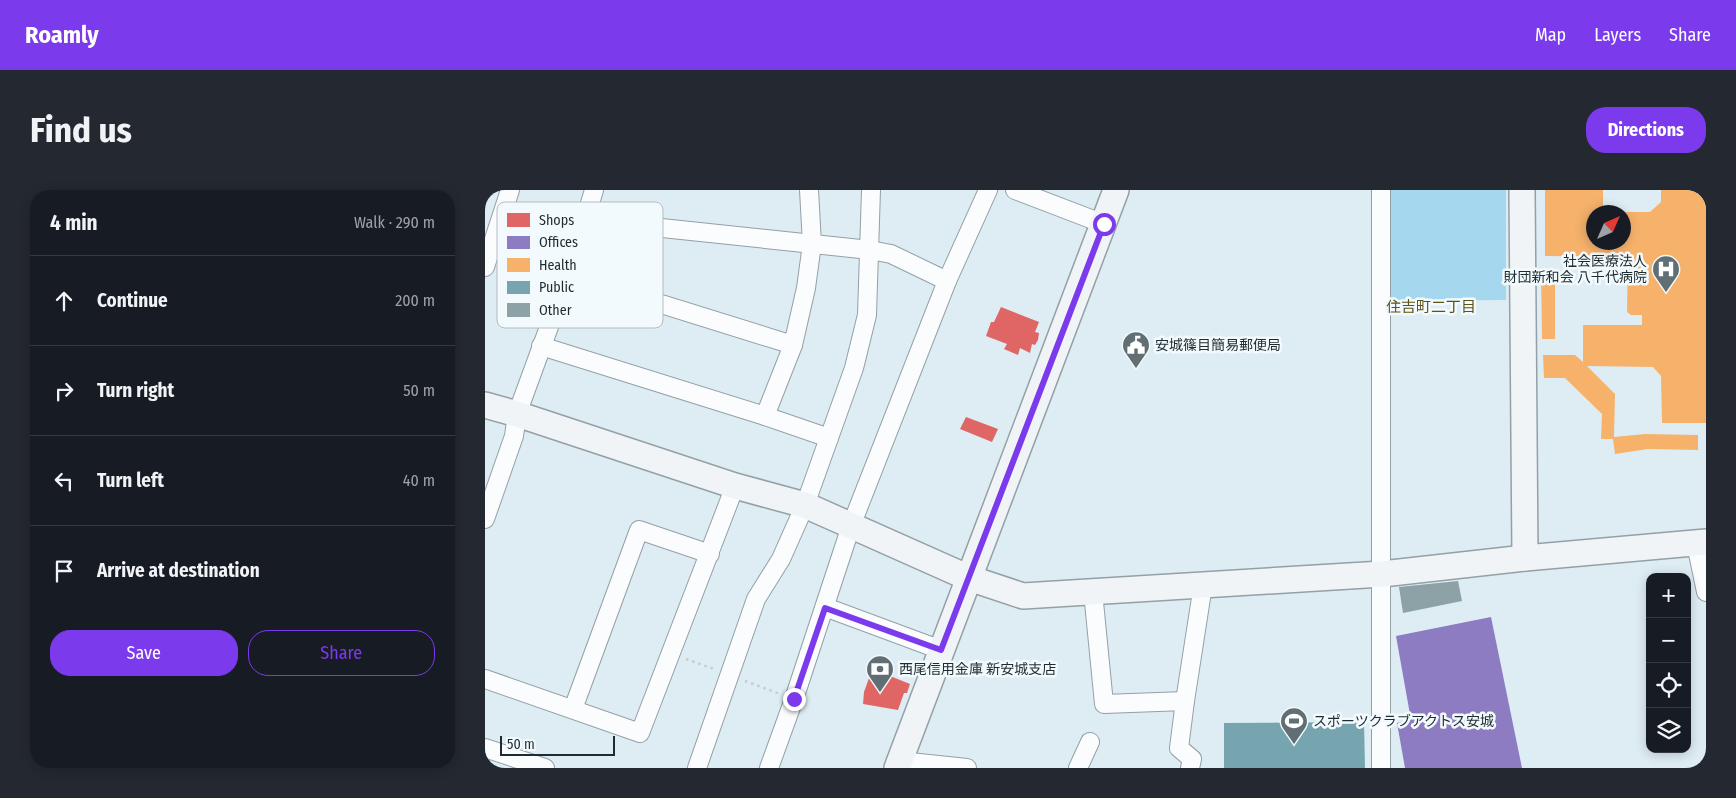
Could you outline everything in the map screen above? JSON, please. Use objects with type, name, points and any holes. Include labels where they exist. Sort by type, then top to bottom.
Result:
[{"type":"street","points":[[506,202],[510,190]]},
{"type":"street","points":[[765,416],[793,345],[806,288],[812,244],[809,190]]},
{"type":"street","points":[[697,768],[756,599],[781,559],[805,505],[854,368],[867,315],[871,190]]},
{"type":"street","points":[[769,768],[825,608],[851,526],[947,281],[988,190]]},
{"type":"street","points":[[1015,190],[1104,224]]},
{"type":"street","points":[[967,768],[899,764],[1116,190]]},
{"type":"street","points":[[1381,190],[1381,768]]},
{"type":"street","points":[[1522,190],[1525,558]]},
{"type":"street","points":[[663,228],[870,250],[891,254],[947,281]]},
{"type":"street","points":[[485,267],[497,230]]},
{"type":"street","points":[[663,305],[793,345]]},
{"type":"street","points":[[485,519],[514,436],[517,414],[548,328]]},
{"type":"street","points":[[541,346],[829,438]]},
{"type":"street","points":[[485,405],[735,486],[805,505],[969,578],[1023,596],[1382,574],[1525,558],[1701,543],[1706,592]]},
{"type":"street","points":[[485,679],[640,733],[735,486]]},
{"type":"street","points":[[573,709],[639,530],[710,554]]},
{"type":"street","points":[[1189,768],[1191,759],[1179,748],[1203,585]]},
{"type":"street","points":[[1093,592],[1105,704],[1185,701]]},
{"type":"street","points":[[825,608],[941,650]]},
{"type":"street","points":[[1078,768],[1090,742]]},
{"type":"street","points":[[485,748],[545,768]]},
{"type":"shaded area","points":[[1387,190],[1506,190],[1506,300],[1388,301]]},
{"type":"building: Shops","points":[[1001,307],[1039,322],[1035,332],[1039,333],[1038,340],[1035,345],[1032,344],[1030,353],[1020,348],[1018,355],[1004,349],[1007,344],[986,336],[991,322],[994,322]]},
{"type":"building: Shops","points":[[966,417],[998,429],[992,442],[960,429]]},
{"type":"building: Shops","points":[[890,676],[910,684],[907,693],[904,693],[898,710],[863,704],[864,692],[869,678],[886,685]]},
{"type":"building: Offices","points":[[1491,617],[1522,768],[1405,768],[1397,723],[1411,720],[1396,636]]},
{"type":"building: Health","points":[[1545,190],[1603,190],[1603,205],[1586,205],[1586,250],[1631,250],[1631,212],[1650,212],[1661,202],[1661,190],[1706,190],[1706,423],[1662,423],[1661,376],[1653,367],[1587,366],[1615,394],[1614,437],[1645,434],[1698,435],[1698,450],[1648,449],[1615,454],[1613,439],[1601,439],[1602,414],[1565,378],[1544,378],[1543,355],[1575,355],[1583,362],[1583,325],[1642,325],[1642,315],[1631,315],[1627,312],[1628,257],[1545,256]]},
{"type":"building: Health","points":[[1541,272],[1555,272],[1555,339],[1542,339]]},
{"type":"building: Public","name":"スポーツクラブアクトス安城","points":[[1364,722],[1365,768],[1224,768],[1224,723]]},
{"type":"building: Other","points":[[1458,581],[1462,601],[1403,613],[1399,587]]},
{"type":"place","name":"社会医療法人 財団新和会 八千代病院","points":[[1666,293]]},
{"type":"place","name":"安城篠目簡易郵便局","points":[[1136,369]]},
{"type":"place","name":"西尾信用金庫 新安城支店","points":[[880,693]]},
{"type":"place","name":"スポーツクラブアクトス安城","points":[[1294,745]]},
{"type":"district","name":"住吉町二丁目","points":[[1431,307]]},
{"type":"route","points":[[794,699],[825,608],[941,650],[1104,224]]}]
